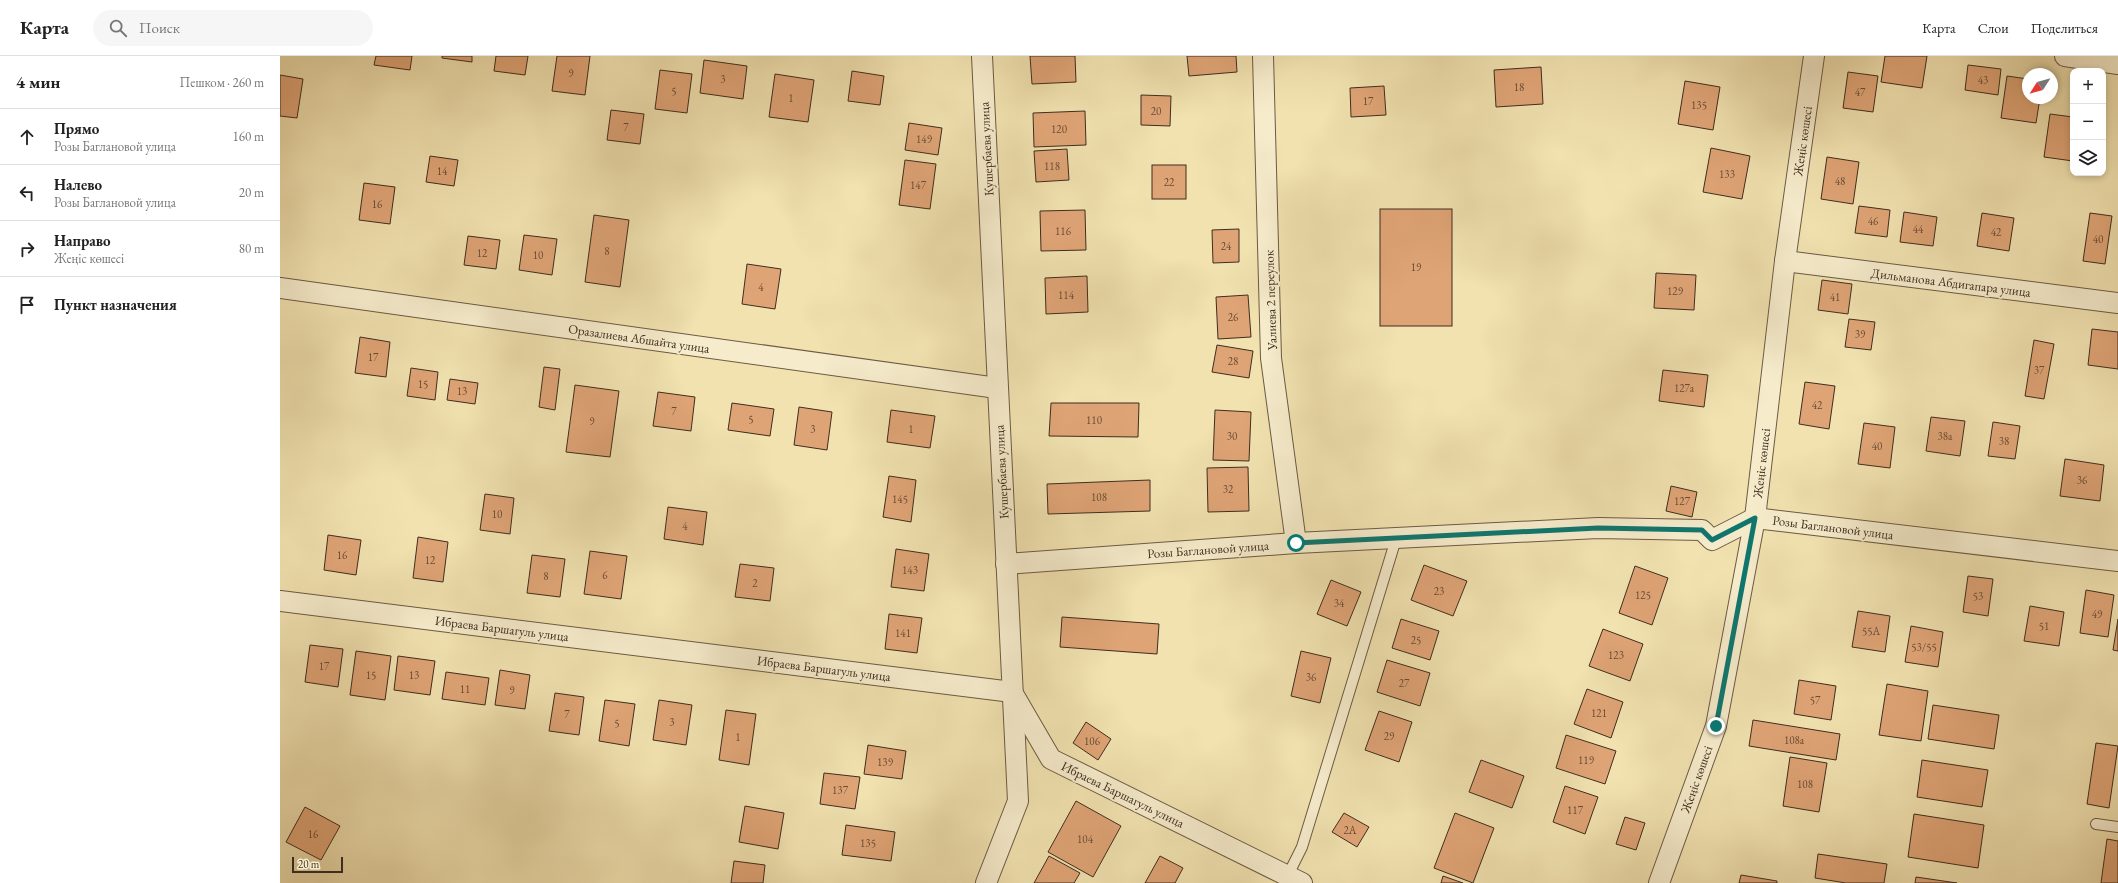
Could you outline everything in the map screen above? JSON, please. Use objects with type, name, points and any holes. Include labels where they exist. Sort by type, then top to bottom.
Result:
[{"type":"street","name":"Кушербаева улица","points":[[982,56],[1018,801],[986,883]]},
{"type":"street","name":"Уалиева 2 переулок","points":[[1263,56],[1271,358],[1296,543]]},
{"type":"street","name":"Жеңіс көшесі","points":[[1659,883],[1716,726],[1755,518],[1785,261],[1814,56]]},
{"type":"street","points":[[2065,56],[2118,64]]},
{"type":"street","name":"Дильманова Абдигапара улица","points":[[1785,261],[2118,303]]},
{"type":"street","name":"Оразалиева Абшайта улица","points":[[280,288],[997,388]]},
{"type":"street","name":"Розы Баглановой улица","points":[[1006,564],[1296,543],[1598,528],[1702,530],[1712,540],[1755,518],[2118,561]]},
{"type":"street","name":"Ибраева Баршагуль улица","points":[[280,601],[1012,692],[1051,759],[1292,880]]},
{"type":"lane","points":[[1292,880],[1396,539]]},
{"type":"lane","points":[[2096,824],[2118,827]]},
{"type":"building","points":[[376,56],[412,56],[410,70],[374,65]]},
{"type":"building","points":[[442,56],[472,56],[472,62],[442,58]]},
{"type":"building","points":[[496,56],[528,56],[525,75],[494,71]]},
{"type":"building","points":[[557,56],[590,56],[585,95],[552,91]]},
{"type":"building","points":[[1030,56],[1075,56],[1076,82],[1032,84]]},
{"type":"building","points":[[1187,56],[1236,56],[1237,72],[1189,76]]},
{"type":"building","points":[[1885,56],[1927,56],[1922,88],[1881,82]]},
{"type":"building","points":[[704,60],[747,66],[743,99],[700,93]]},
{"type":"building","points":[[1968,65],[2001,69],[1998,95],[1965,90]]},
{"type":"building","points":[[1541,67],[1543,104],[1496,107],[1494,70]]},
{"type":"building","points":[[660,70],[692,74],[687,113],[655,109]]},
{"type":"building","points":[[852,71],[884,76],[880,105],[848,101]]},
{"type":"building","points":[[1848,72],[1878,76],[1873,112],[1843,108]]},
{"type":"building","points":[[775,74],[814,80],[808,122],[769,117]]},
{"type":"building","points":[[280,75],[303,79],[297,118],[280,116]]},
{"type":"building","points":[[2007,76],[2022,78],[2022,104],[2039,104],[2036,123],[2001,118]]},
{"type":"building","points":[[1685,81],[1720,87],[1713,130],[1678,124]]},
{"type":"building","points":[[1384,86],[1386,115],[1351,117],[1350,88]]},
{"type":"building","points":[[1141,95],[1171,96],[1170,126],[1141,125]]},
{"type":"building","points":[[611,110],[644,114],[640,144],[607,140]]},
{"type":"building","points":[[1085,111],[1086,145],[1034,147],[1033,113]]},
{"type":"building","points":[[2050,114],[2070,117],[2070,161],[2044,157]]},
{"type":"building","points":[[909,123],[942,128],[938,155],[905,150]]},
{"type":"building","points":[[1711,148],[1750,156],[1742,199],[1703,192]]},
{"type":"building","points":[[1067,149],[1069,180],[1036,182],[1034,151]]},
{"type":"building","points":[[430,156],[458,160],[454,186],[426,182]]},
{"type":"building","points":[[1827,157],[1859,162],[1853,204],[1821,199]]},
{"type":"building","points":[[905,160],[936,164],[930,209],[899,205]]},
{"type":"building","points":[[1152,165],[1186,165],[1186,199],[1152,199]]},
{"type":"building","points":[[364,183],[395,187],[390,224],[359,220]]},
{"type":"building","points":[[1859,206],[1890,210],[1887,237],[1855,233]]},
{"type":"building","points":[[1380,209],[1452,209],[1452,326],[1380,326]]},
{"type":"building","points":[[1085,210],[1086,250],[1041,251],[1040,211]]},
{"type":"building","points":[[1904,212],[1937,217],[1933,246],[1900,242]]},
{"type":"building","points":[[1982,213],[2014,218],[2009,251],[1977,246]]},
{"type":"building","points":[[2090,213],[2112,216],[2105,264],[2083,261]]},
{"type":"building","points":[[594,215],[629,220],[620,287],[585,282]]},
{"type":"building","points":[[1239,229],[1239,262],[1213,263],[1212,230]]},
{"type":"building","points":[[524,235],[557,239],[552,275],[519,270]]},
{"type":"building","points":[[468,236],[500,240],[496,269],[464,265]]},
{"type":"building","points":[[747,264],[781,269],[775,309],[742,304]]},
{"type":"building","points":[[1656,273],[1696,275],[1694,310],[1654,308]]},
{"type":"building","points":[[1087,276],[1088,312],[1046,314],[1045,278]]},
{"type":"building","points":[[1822,280],[1852,284],[1848,314],[1818,310]]},
{"type":"building","points":[[1248,295],[1251,337],[1218,339],[1216,297]]},
{"type":"building","points":[[1849,319],[1875,322],[1871,350],[1845,347]]},
{"type":"building","points":[[2092,329],[2118,332],[2118,369],[2088,365]]},
{"type":"building","points":[[360,337],[390,342],[386,377],[355,373]]},
{"type":"building","points":[[2034,340],[2054,344],[2044,399],[2025,396]]},
{"type":"building","points":[[1217,345],[1253,351],[1249,378],[1212,372]]},
{"type":"building","points":[[544,367],[560,369],[555,410],[539,407]]},
{"type":"building","points":[[411,368],[438,372],[435,400],[407,396]]},
{"type":"building","points":[[1663,370],[1708,375],[1704,407],[1659,401]]},
{"type":"building","points":[[450,379],[478,383],[475,404],[447,400]]},
{"type":"building","points":[[1805,382],[1835,386],[1829,429],[1799,424]]},
{"type":"building","points":[[575,385],[619,391],[610,457],[566,452]]},
{"type":"building","points":[[658,392],[695,397],[691,431],[653,426]]},
{"type":"building","points":[[732,403],[774,409],[770,436],[728,430]]},
{"type":"building","points":[[1051,403],[1139,403],[1138,437],[1049,436]]},
{"type":"building","points":[[799,407],[832,412],[827,450],[794,445]]},
{"type":"building","points":[[891,410],[935,416],[930,448],[887,442]]},
{"type":"building","points":[[1215,410],[1251,412],[1249,461],[1213,460]]},
{"type":"building","points":[[1931,417],[1965,421],[1960,456],[1926,451]]},
{"type":"building","points":[[1993,422],[2020,426],[2015,459],[1988,456]]},
{"type":"building","points":[[1864,423],[1895,427],[1890,468],[1858,464]]},
{"type":"building","points":[[2065,459],[2104,465],[2100,501],[2060,496]]},
{"type":"building","points":[[1248,467],[1249,511],[1208,512],[1207,468]]},
{"type":"building","points":[[889,476],[916,480],[911,522],[883,517]]},
{"type":"building","points":[[1150,480],[1150,511],[1048,514],[1047,484]]},
{"type":"building","points":[[1671,486],[1697,492],[1692,517],[1666,511]]},
{"type":"building","points":[[485,494],[514,498],[510,534],[480,530]]},
{"type":"building","points":[[668,507],[707,512],[703,545],[664,539]]},
{"type":"building","points":[[328,535],[361,540],[356,575],[324,570]]},
{"type":"building","points":[[418,537],[448,542],[443,582],[413,578]]},
{"type":"building","points":[[896,549],[929,554],[924,591],[891,587]]},
{"type":"building","points":[[590,551],[627,556],[621,599],[584,594]]},
{"type":"building","points":[[532,555],[565,559],[560,597],[527,593]]},
{"type":"building","points":[[740,564],[774,568],[770,601],[735,597]]},
{"type":"building","points":[[1424,565],[1467,581],[1453,616],[1411,600]]},
{"type":"building","points":[[1635,566],[1668,578],[1652,625],[1619,613]]},
{"type":"building","points":[[1968,576],[1993,579],[1988,616],[1963,612]]},
{"type":"building","points":[[1331,580],[1361,592],[1347,626],[1317,614]]},
{"type":"building","points":[[2086,590],[2114,595],[2108,637],[2080,633]]},
{"type":"building","points":[[2030,606],[2064,612],[2059,646],[2024,641]]},
{"type":"building","points":[[1858,611],[1890,616],[1885,652],[1852,647]]},
{"type":"building","points":[[889,614],[922,618],[917,653],[885,649]]},
{"type":"building","points":[[1062,617],[1159,624],[1157,654],[1060,647]]},
{"type":"building","points":[[1401,619],[1439,631],[1430,660],[1392,648]]},
{"type":"building","points":[[2118,619],[2118,651],[2113,650]]},
{"type":"building","points":[[1911,626],[1943,632],[1938,667],[1905,662]]},
{"type":"building","points":[[1603,629],[1643,644],[1630,681],[1589,666]]},
{"type":"building","points":[[310,645],[343,649],[338,687],[305,682]]},
{"type":"building","points":[[356,651],[391,656],[385,700],[350,695]]},
{"type":"building","points":[[1301,651],[1331,658],[1320,703],[1291,696]]},
{"type":"building","points":[[398,656],[435,661],[430,695],[394,690]]},
{"type":"building","points":[[1387,660],[1430,673],[1420,706],[1377,692]]},
{"type":"building","points":[[500,670],[530,675],[525,709],[495,705]]},
{"type":"building","points":[[446,672],[489,678],[485,705],[442,699]]},
{"type":"building","points":[[1799,680],[1836,686],[1831,720],[1794,714]]},
{"type":"building","points":[[1887,684],[1928,691],[1921,741],[1879,735]]},
{"type":"building","points":[[1587,689],[1623,702],[1611,738],[1574,724]]},
{"type":"building","points":[[555,693],[584,697],[579,735],[549,731]]},
{"type":"building","points":[[605,700],[635,704],[629,746],[599,741]]},
{"type":"building","points":[[659,700],[692,705],[686,745],[653,740]]},
{"type":"building","points":[[1933,705],[1999,715],[1994,749],[1928,739]]},
{"type":"building","points":[[726,710],[756,714],[749,765],[719,760]]},
{"type":"building","points":[[1379,711],[1412,722],[1399,762],[1365,750]]},
{"type":"building","points":[[1753,720],[1840,734],[1836,760],[1749,746]]},
{"type":"building","points":[[1086,722],[1111,739],[1098,760],[1073,743]]},
{"type":"building","points":[[1566,735],[1616,751],[1605,784],[1556,768]]},
{"type":"building","points":[[2096,743],[2118,746],[2109,808],[2087,804]]},
{"type":"building","points":[[868,745],[906,751],[902,779],[864,774]]},
{"type":"building","points":[[1790,757],[1827,763],[1819,812],[1783,806]]},
{"type":"building","points":[[1481,760],[1524,776],[1512,808],[1469,792]]},
{"type":"building","points":[[1922,760],[1988,770],[1982,807],[1917,797]]},
{"type":"building","points":[[824,773],[860,777],[855,809],[820,804]]},
{"type":"building","points":[[1565,786],[1598,797],[1585,834],[1553,822]]},
{"type":"building","points":[[1076,801],[1121,826],[1093,877],[1048,852]]},
{"type":"building","points":[[745,806],[784,813],[778,849],[739,842]]},
{"type":"building","points":[[305,807],[340,826],[321,860],[286,842]]},
{"type":"building","points":[[1344,813],[1369,827],[1357,847],[1332,832]]},
{"type":"building","points":[[1455,813],[1494,828],[1473,883],[1434,868]]},
{"type":"building","points":[[1914,814],[1984,825],[1978,868],[1908,857]]},
{"type":"building","points":[[1625,817],[1645,823],[1636,850],[1616,844]]},
{"type":"building","points":[[846,825],[895,832],[891,861],[842,855]]},
{"type":"building","points":[[2107,839],[2118,841],[2118,883],[2101,883]]},
{"type":"building","points":[[1818,854],[1887,864],[1884,883],[1846,883],[1815,878]]},
{"type":"building","points":[[1049,856],[1080,873],[1074,883],[1034,883]]},
{"type":"building","points":[[1160,856],[1183,868],[1175,883],[1145,883]]},
{"type":"building","points":[[734,861],[765,865],[763,883],[731,883]]},
{"type":"building","points":[[1741,875],[1777,881],[1777,883],[1739,883]]},
{"type":"building","points":[[1443,876],[1463,883],[1441,883]]},
{"type":"building","points":[[1916,877],[1957,883],[1915,883]]},
{"type":"route","points":[[1296,543],[1598,528],[1702,530],[1712,540],[1755,518],[1716,726]]}]
